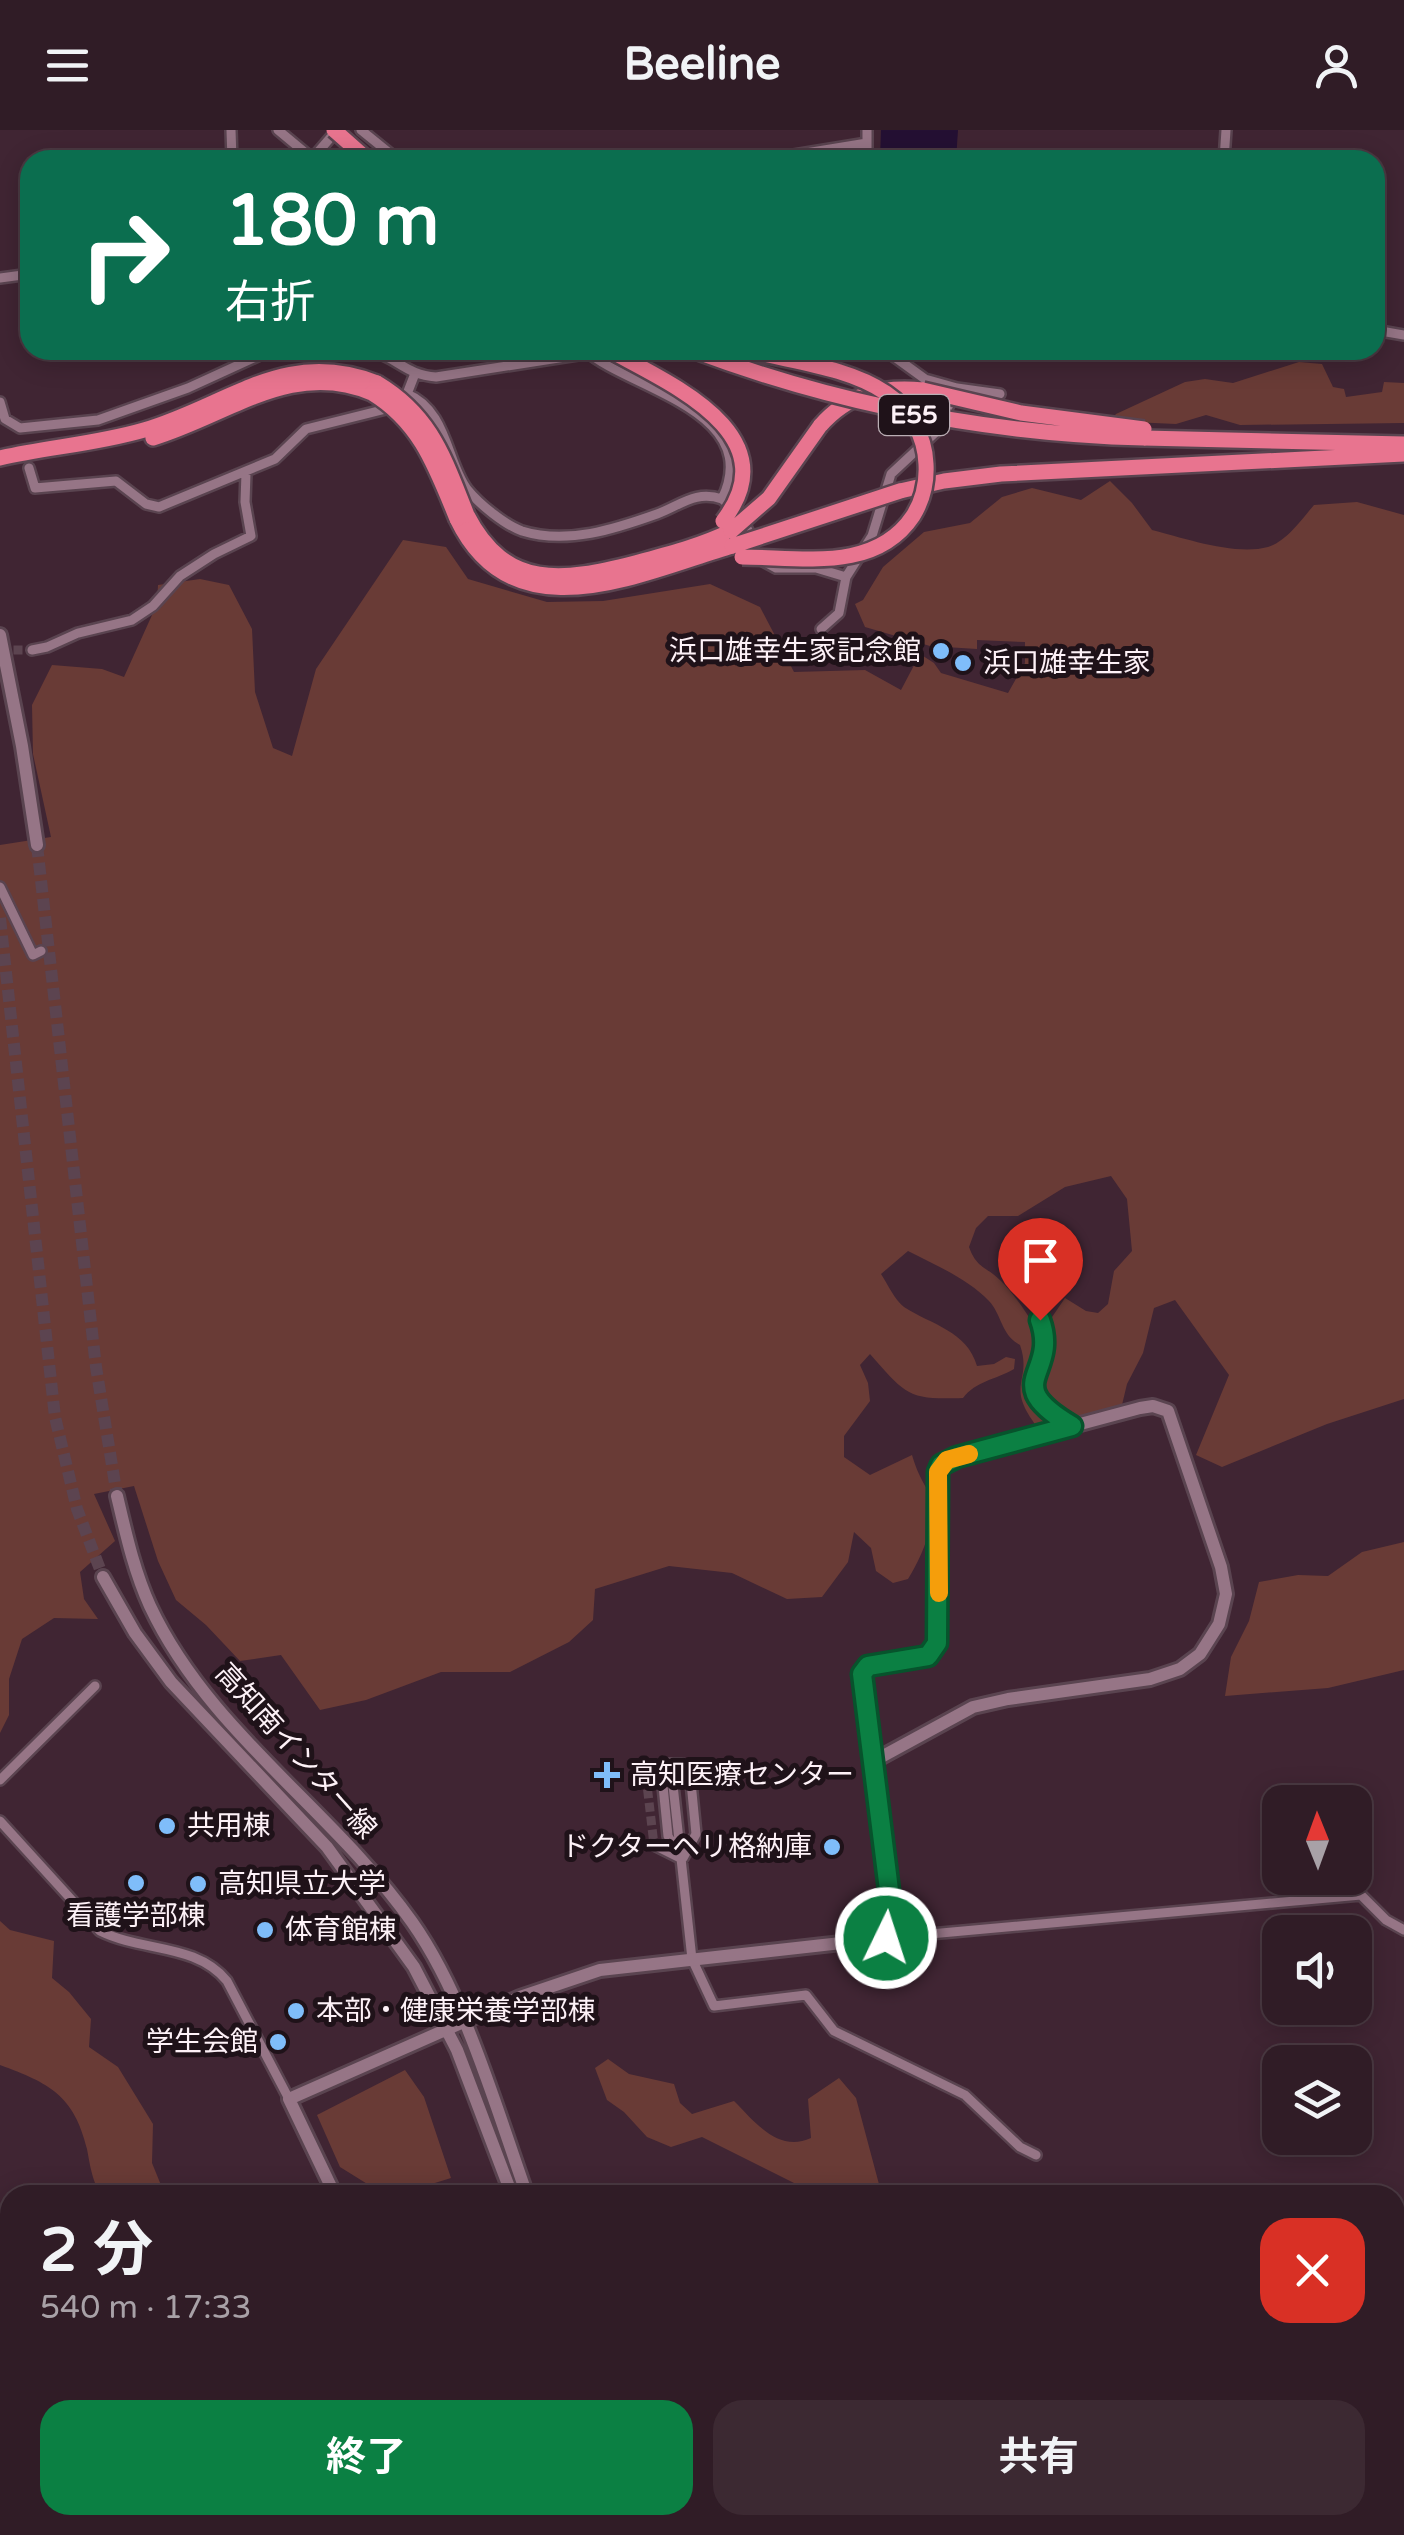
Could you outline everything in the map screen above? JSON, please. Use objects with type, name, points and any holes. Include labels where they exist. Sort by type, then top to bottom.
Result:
[{"type":"highway","points":[[338,130],[358,150]]},
{"type":"highway","points":[[338,130],[363,150]]},
{"type":"highway","points":[[627,360],[700,403],[730,432],[742,473],[732,539]]},
{"type":"highway","name":"E55","points":[[721,360],[810,391],[920,416],[1053,434],[1144,433]]},
{"type":"highway","points":[[462,517],[500,557],[545,577],[585,575],[667,554],[705,537],[832,558],[873,550],[887,542],[918,507],[926,478],[920,434],[905,409],[885,392],[837,372],[788,360]]},
{"type":"highway","points":[[0,461],[53,458],[147,440],[295,382],[374,388],[420,437],[462,517],[471,545],[490,565],[528,585],[571,588],[646,571],[732,539],[944,481],[1001,474],[1404,454]]},
{"type":"highway","points":[[732,539],[840,406],[889,388],[923,390],[1021,413],[1144,433],[1321,434],[1404,444]]},
{"type":"street","points":[[278,130],[302,150]]},
{"type":"street","points":[[321,150],[338,130]]},
{"type":"street","points":[[361,130],[386,150]]},
{"type":"street","points":[[867,130],[867,150]]},
{"type":"street","points":[[824,150],[867,143]]},
{"type":"street","points":[[0,402],[5,419],[20,428],[73,424],[125,412],[246,360]]},
{"type":"street","points":[[391,360],[414,376],[436,377],[539,360]]},
{"type":"street","points":[[596,360],[636,377],[708,422],[720,437],[730,463],[728,486],[722,498]]},
{"type":"street","points":[[898,360],[925,380],[1000,394]]},
{"type":"street","points":[[30,468],[36,488],[116,481],[146,504],[159,507],[274,458],[306,429],[332,420],[380,413],[407,394],[414,376]]},
{"type":"street","points":[[821,629],[839,614],[846,578],[872,536],[891,474],[936,432],[956,388]]},
{"type":"street","points":[[407,394],[425,406],[437,423],[466,487],[514,528],[538,536],[577,536],[654,515],[696,495],[722,498],[750,528],[762,560],[776,568],[816,568],[846,578]]},
{"type":"street","points":[[26,429],[28,447]]},
{"type":"street","points":[[32,650],[47,648],[78,633],[132,620],[153,606],[180,576],[251,536],[245,502],[246,472]]},
{"type":"street","points":[[0,635],[37,845]]},
{"type":"street","points":[[0,886],[33,955],[41,951]]},
{"type":"street","points":[[1040,1320],[1044,1352],[1036,1374],[1037,1402],[1072,1426]]},
{"type":"street","points":[[872,1762],[972,1708],[1008,1698],[1166,1675],[1200,1654],[1219,1624],[1226,1594],[1221,1567],[1168,1411],[1153,1406],[957,1457],[941,1465],[937,1643],[928,1656],[875,1664],[864,1669],[862,1678],[872,1762],[892,1914],[893,1926],[886,1938]]},
{"type":"street","name":"高知南インター線","points":[[117,1496],[131,1558],[150,1605],[181,1658],[232,1724],[344,1838],[389,1892],[432,1954],[463,2023],[523,2185]]},
{"type":"street","name":"高知南インター線","points":[[103,1577],[135,1633],[171,1682],[327,1847],[414,1967],[448,2030],[508,2185]]},
{"type":"street","points":[[0,1780],[95,1686]]},
{"type":"street","points":[[666,1764],[662,1776],[668,1836],[683,1860]]},
{"type":"street","points":[[646,1776],[654,1767],[666,1764],[678,1764],[690,1772],[696,1839],[683,1860]]},
{"type":"street","points":[[678,1764],[672,1776],[692,1960],[714,2006],[806,1995],[834,2030],[965,2095],[1020,2147],[1036,2155]]},
{"type":"street","points":[[0,1820],[100,1932],[118,1940],[197,1957],[215,1967],[227,1981],[289,2098],[330,2185]]},
{"type":"street","points":[[654,1846],[683,1860]]},
{"type":"street","points":[[289,2098],[552,1985],[600,1970],[886,1938],[1361,1895],[1386,1920],[1404,1930]]},
{"type":"shaded area","points":[[881,130],[958,130],[957,150],[880,150]]},
{"type":"shaded area","points":[[1299,362],[1322,364],[1333,387],[1344,389],[1346,397],[1382,392],[1384,382],[1404,383],[1404,423],[1240,425],[1206,415],[1176,424],[1110,421],[1116,414],[1185,382],[1205,379],[1233,383]]},
{"type":"shaded area","points":[[1110,481],[1152,530],[1225,548],[1255,549],[1275,544],[1314,505],[1357,502],[1404,515],[1404,1399],[1327,1424],[1222,1467],[1196,1455],[1229,1375],[1175,1300],[1154,1308],[1143,1353],[1127,1384],[1121,1409],[1078,1416],[1052,1404],[1042,1394],[1040,1376],[1050,1354],[1050,1320],[1065,1298],[1086,1311],[1098,1313],[1108,1304],[1114,1271],[1132,1251],[1127,1199],[1111,1176],[1065,1187],[1018,1216],[988,1216],[976,1228],[969,1247],[979,1263],[1010,1291],[1034,1326],[1039,1340],[1028,1383],[1030,1394],[1056,1423],[1039,1429],[1028,1414],[1021,1393],[1020,1345],[1009,1336],[993,1306],[971,1285],[908,1251],[881,1274],[901,1304],[957,1337],[977,1366],[994,1364],[1006,1357],[1015,1359],[1014,1369],[980,1384],[963,1398],[930,1398],[909,1392],[870,1354],[860,1365],[870,1401],[844,1436],[844,1457],[870,1475],[912,1455],[931,1501],[928,1536],[908,1579],[893,1583],[876,1571],[871,1548],[854,1532],[848,1562],[822,1597],[787,1599],[732,1573],[669,1566],[595,1589],[593,1620],[569,1642],[510,1672],[441,1672],[366,1700],[320,1710],[281,1655],[240,1661],[176,1600],[158,1561],[134,1486],[94,1494],[115,1541],[80,1572],[84,1599],[98,1619],[54,1618],[22,1639],[9,1679],[9,1715],[0,1733],[0,845],[51,837],[33,754],[32,705],[52,665],[102,669],[124,677],[157,604],[158,585],[200,579],[229,585],[252,629],[255,692],[273,748],[292,756],[316,669],[403,540],[446,547],[468,579],[547,602],[603,601],[710,584],[760,607],[794,672],[865,670],[901,690],[920,654],[941,673],[1008,693],[1025,663],[1025,642],[977,640],[977,649],[930,646],[865,627],[855,604],[863,600],[883,567],[924,532],[970,523],[1002,497],[1032,488],[1081,500]]},
{"type":"shaded area","points":[[1404,1542],[1404,1670],[1328,1688],[1225,1696],[1231,1657],[1249,1621],[1259,1582],[1298,1575],[1328,1576],[1362,1552]]},
{"type":"shaded area","points":[[0,1921],[10,1930],[54,1941],[52,1978],[91,2019],[89,2047],[118,2067],[153,2124],[152,2163],[161,2185],[96,2185],[82,2131],[67,2103],[46,2085],[0,2065]]},
{"type":"shaded area","points":[[608,2059],[629,2074],[674,2084],[680,2103],[692,2114],[734,2101],[768,2133],[788,2142],[811,2138],[808,2099],[839,2078],[856,2098],[879,2185],[798,2185],[702,2137],[671,2147],[647,2137],[607,2100],[595,2068]]},
{"type":"shaded area","points":[[405,2070],[424,2097],[451,2178],[428,2185],[369,2185],[340,2167],[317,2115]]},
{"type":"tunnel","points":[[0,650],[32,650]]},
{"type":"tunnel","points":[[37,845],[96,1367],[117,1496]]},
{"type":"tunnel","points":[[0,918],[55,1417],[77,1509],[103,1577]]},
{"type":"tunnel","points":[[646,1776],[654,1845]]},
{"type":"slow traffic","points":[[939,1593],[938,1472],[947,1460],[969,1454]]},
{"type":"place","name":"浜口雄幸生家記念館","points":[[941,651]]},
{"type":"place","name":"浜口雄幸生家","points":[[963,663]]},
{"type":"place","name":"高知医療センター","points":[[607,1775]]},
{"type":"place","name":"共用棟","points":[[167,1826]]},
{"type":"place","name":"ドクターヘリ格納庫","points":[[832,1847]]},
{"type":"place","name":"看護学部棟","points":[[136,1883]]},
{"type":"place","name":"高知県立大学","points":[[198,1884]]},
{"type":"place","name":"体育館棟","points":[[265,1930]]},
{"type":"place","name":"本部・健康栄養学部棟","points":[[296,2011]]},
{"type":"place","name":"学生会館","points":[[278,2042]]},
{"type":"route","points":[[886,1938],[893,1926],[892,1914],[862,1674],[868,1666],[928,1656],[937,1643],[941,1465],[957,1457],[1072,1426],[1037,1402],[1036,1374],[1044,1352],[1040,1320]]}]
